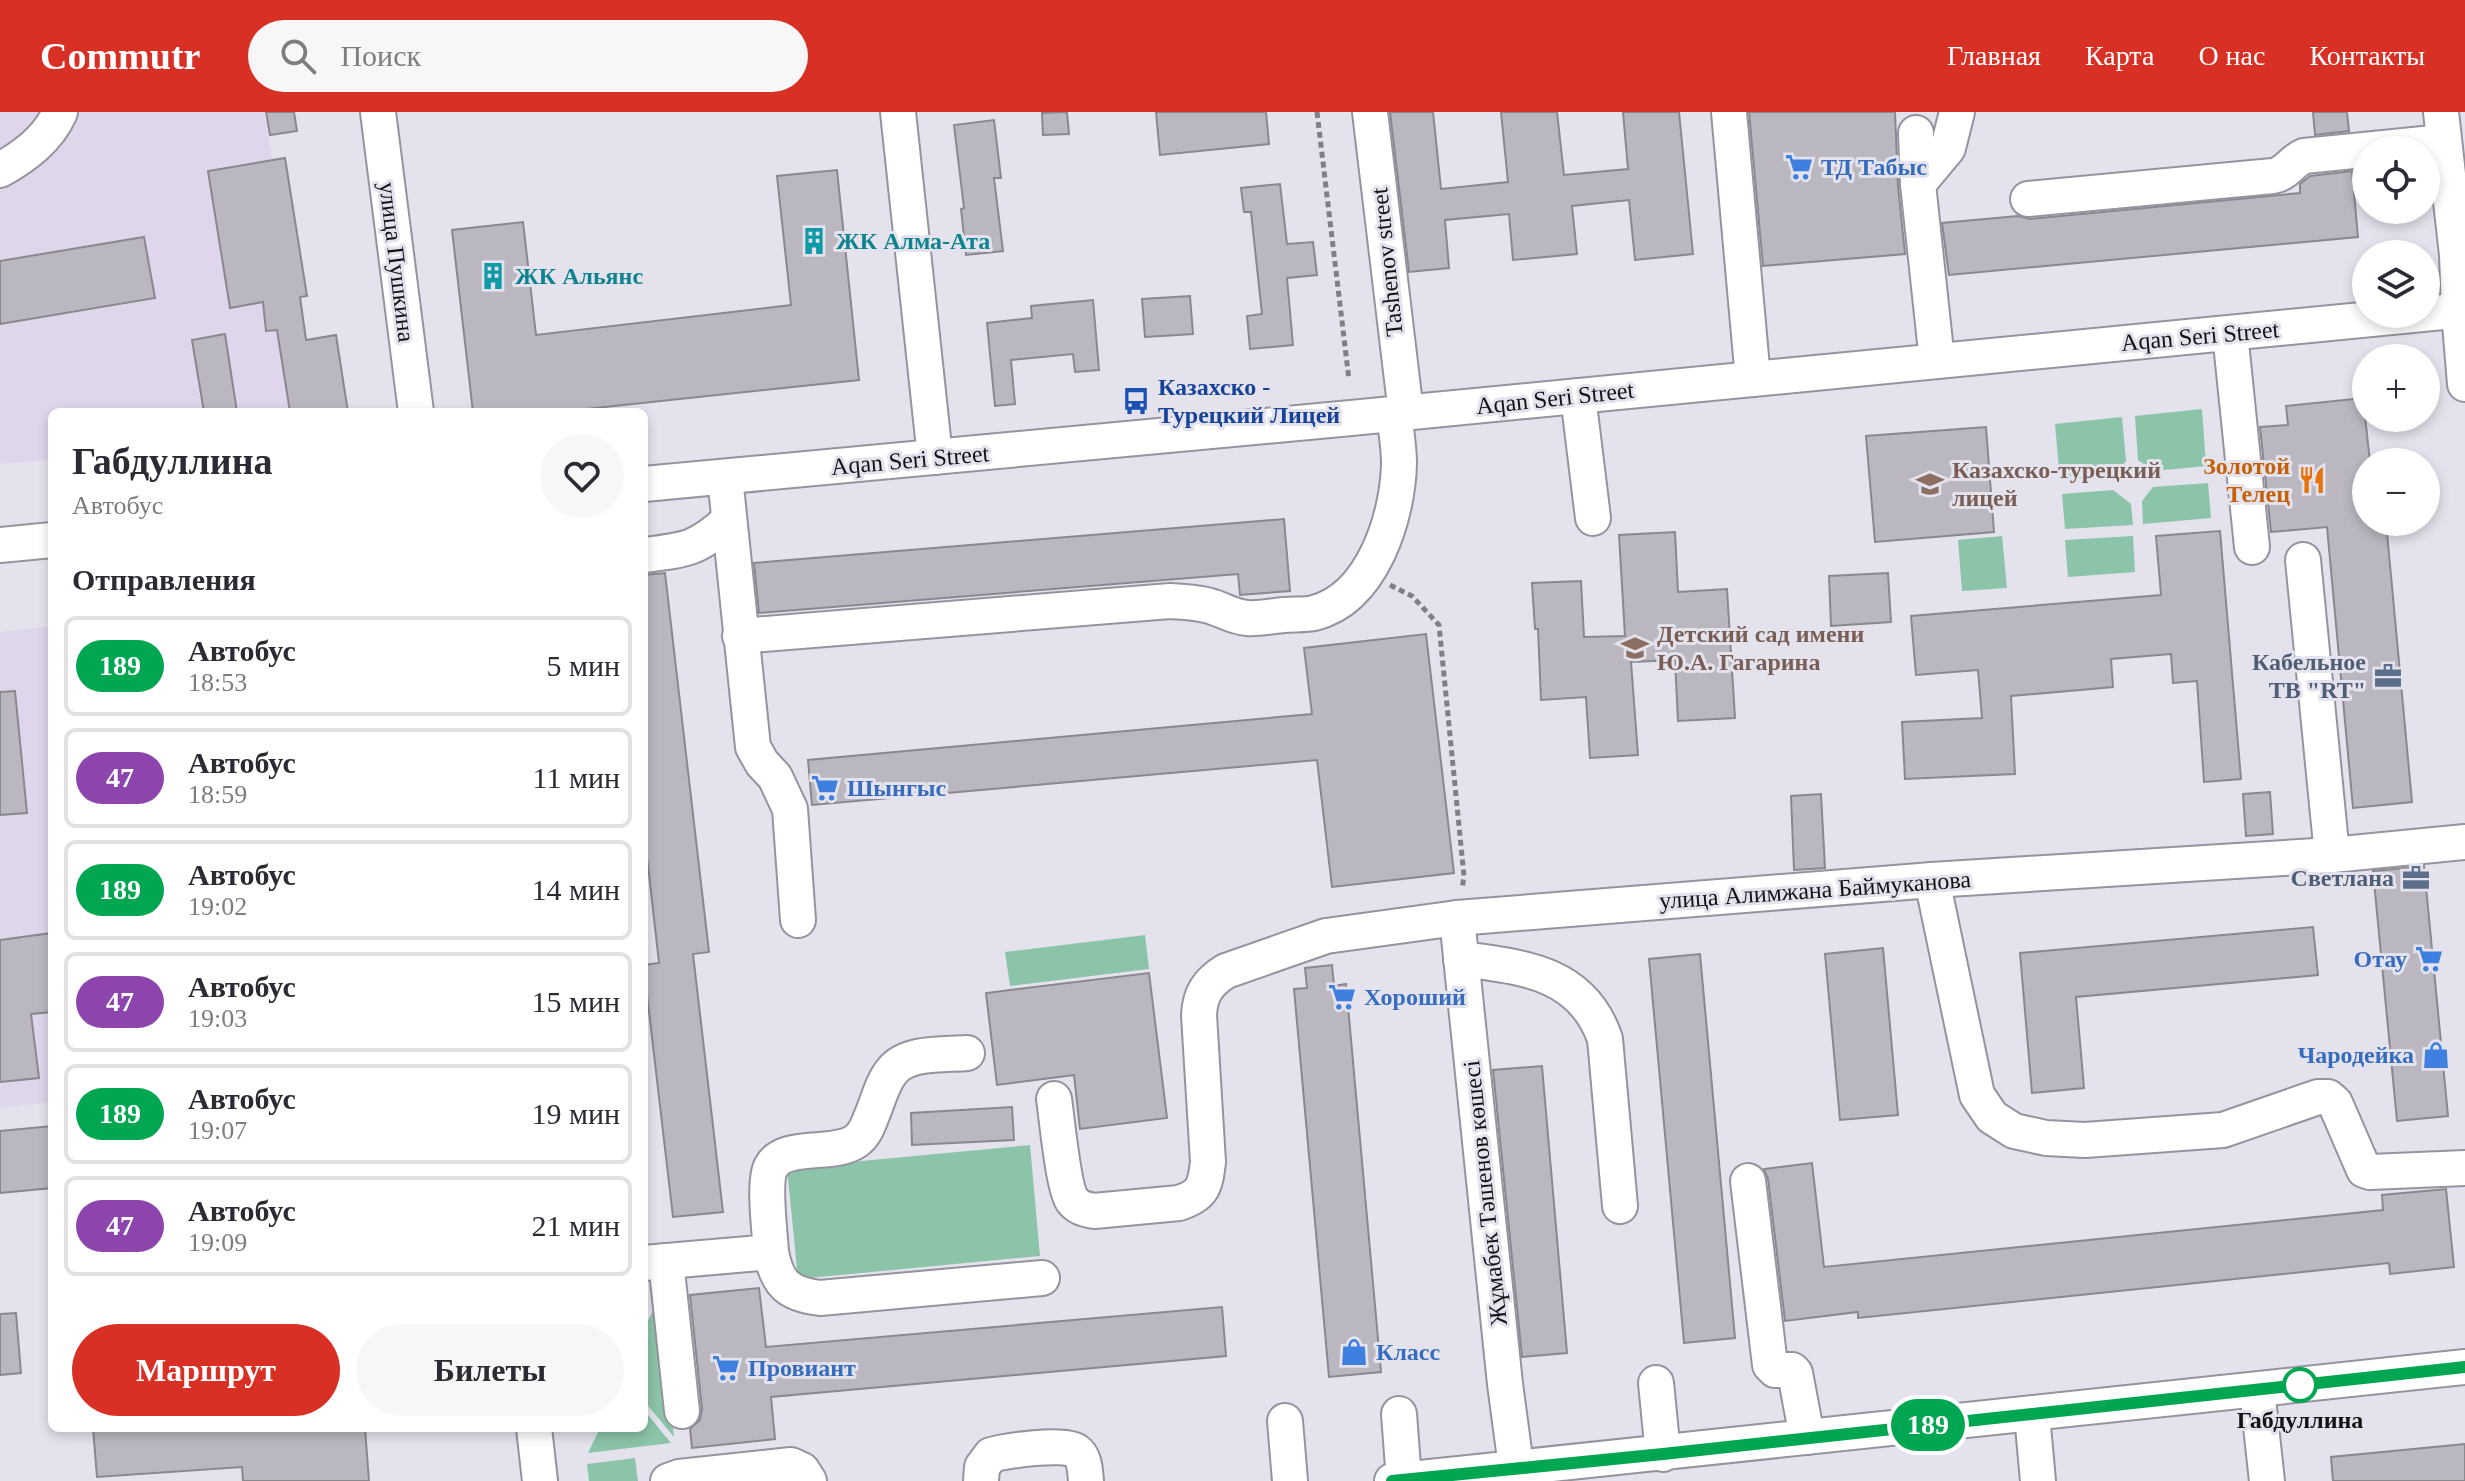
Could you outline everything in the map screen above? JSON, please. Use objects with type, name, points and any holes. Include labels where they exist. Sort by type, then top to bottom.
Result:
[{"type":"street","points":[[0,170],[25,156],[55,125],[60,112]]},
{"type":"street","name":"улица Пушкина","points":[[378,112],[415,408]]},
{"type":"street","points":[[898,112],[935,457]]},
{"type":"street","name":"Tashenov street","points":[[740,636],[1170,601],[1211,606],[1229,615],[1249,618],[1314,613],[1339,602],[1366,573],[1381,547],[1391,518],[1399,461],[1400,413],[1370,112]]},
{"type":"street","points":[[1729,112],[1753,379]]},
{"type":"street","points":[[1918,184],[1948,148],[1957,112]]},
{"type":"street","points":[[2028,199],[2273,176],[2285,172],[2296,159],[2304,156],[2442,127],[2462,310],[2465,384]]},
{"type":"street","points":[[1916,133],[1918,184],[1937,361]]},
{"type":"street","name":"Aqan Seri Street","points":[[648,484],[2462,310]]},
{"type":"street","points":[[2230,333],[2252,547]]},
{"type":"street","points":[[1578,396],[1593,518]]},
{"type":"street","points":[[725,477],[753,747],[775,777],[790,809],[798,920]]},
{"type":"street","points":[[648,554],[688,548],[704,542],[729,520]]},
{"type":"street","points":[[0,545],[48,540]]},
{"type":"street","points":[[2303,560],[2332,855]]},
{"type":"street","name":"улица Алимжана Баймуканова","points":[[1054,1099],[1070,1195],[1081,1208],[1108,1211],[1179,1203],[1202,1191],[1208,1162],[1199,1015],[1204,990],[1213,978],[1226,971],[1326,936],[1457,918],[1932,880],[2332,855],[2465,842]]},
{"type":"street","points":[[1932,880],[1977,1095],[2001,1125],[2028,1136],[2085,1140],[2223,1130],[2318,1097],[2328,1097],[2335,1103],[2364,1170],[2465,1168]]},
{"type":"street","name":"Жұмабек Тәшенов көшесі","points":[[1457,918],[1517,1474]]},
{"type":"street","points":[[1461,959],[1508,965],[1555,979],[1586,1002],[1598,1019],[1605,1039],[1620,1206]]},
{"type":"street","points":[[967,1053],[922,1057],[899,1064],[891,1072],[869,1124],[857,1141],[836,1148],[787,1154],[771,1166],[768,1175],[771,1252],[775,1272],[781,1283],[797,1294],[820,1298],[1042,1278]]},
{"type":"street","points":[[1748,1181],[1770,1365],[1775,1370],[1792,1370],[1795,1373],[1807,1437]]},
{"type":"street","points":[[682,1411],[655,1262],[771,1252]]},
{"type":"street","points":[[1392,1481],[1517,1474],[1807,1437],[2465,1367]]},
{"type":"street","points":[[1656,1383],[1663,1454]]},
{"type":"street","points":[[2257,1390],[2267,1481]]},
{"type":"street","points":[[1399,1414],[1404,1480]]},
{"type":"street","points":[[2032,1415],[2038,1481]]},
{"type":"street","points":[[1285,1421],[1290,1481]]},
{"type":"street","points":[[534,1432],[540,1481]]},
{"type":"street","points":[[981,1481],[982,1467],[991,1455],[1061,1447],[1077,1451],[1086,1481]]},
{"type":"street","points":[[668,1481],[679,1477],[791,1465],[802,1470],[809,1481]]},
{"type":"path","points":[[1317,112],[1349,380]]},
{"type":"path","points":[[1366,573],[1412,596],[1439,625],[1464,876],[1457,918]]},
{"type":"shaded area","points":[[0,112],[264,112],[315,408],[48,408],[48,460],[0,464]]},
{"type":"shaded area","points":[[48,626],[48,1102],[0,1108],[0,632]]},
{"type":"green space","points":[[2202,409],[2206,466],[2154,471],[2138,460],[2135,416]]},
{"type":"green space","points":[[2122,417],[2126,461],[2115,475],[2060,481],[2055,424]]},
{"type":"green space","points":[[2208,483],[2211,518],[2143,524],[2142,501],[2153,487]]},
{"type":"green space","points":[[2113,490],[2131,504],[2133,525],[2065,529],[2062,494]]},
{"type":"green space","points":[[2002,536],[2007,588],[1962,591],[1958,540]]},
{"type":"green space","points":[[2133,536],[2135,572],[2068,577],[2065,540]]},
{"type":"green space","points":[[1145,935],[1149,969],[1010,986],[1005,952]]},
{"type":"green space","points":[[1030,1145],[1040,1256],[798,1279],[787,1168]]},
{"type":"green space","points":[[658,1300],[674,1437],[648,1406],[648,1321]]},
{"type":"green space","points":[[648,1415],[671,1443],[588,1453],[598,1432],[648,1432]]},
{"type":"green space","points":[[635,1458],[638,1481],[589,1481],[587,1464]]},
{"type":"building","points":[[266,112],[294,112],[297,131],[270,135]]},
{"type":"building","points":[[1067,112],[1069,134],[1043,135],[1042,113]]},
{"type":"building","points":[[1156,112],[1266,112],[1269,144],[1160,155]]},
{"type":"building","points":[[1390,112],[1433,112],[1441,189],[1508,182],[1501,112],[1557,112],[1564,175],[1628,169],[1623,112],[1679,112],[1693,254],[1635,260],[1629,200],[1572,206],[1577,254],[1513,260],[1509,214],[1445,220],[1449,268],[1409,272]]},
{"type":"building","points":[[1749,112],[1895,112],[1905,254],[1763,266]]},
{"type":"building","points":[[2313,112],[2347,112],[2349,131],[2315,135]]},
{"type":"building","points":[[994,120],[1001,178],[994,178],[1003,251],[966,255],[954,125]]},
{"type":"building","points":[[285,158],[307,296],[300,297],[306,340],[336,335],[347,408],[289,408],[277,330],[266,331],[263,302],[230,308],[208,171]]},
{"type":"building","points":[[837,170],[859,380],[596,408],[473,408],[452,230],[523,222],[536,335],[791,305],[777,176]]},
{"type":"building","points":[[2352,171],[2352,224],[2357,224],[2358,237],[1949,275],[1942,223],[2018,216],[2030,219],[2300,193],[2300,184],[2310,176]]},
{"type":"building","points":[[1280,184],[1287,244],[1313,242],[1317,275],[1287,278],[1293,345],[1250,349],[1247,316],[1262,314],[1251,212],[1244,212],[1241,188]]},
{"type":"building","points":[[144,237],[155,298],[0,324],[0,261]]},
{"type":"building","points":[[1190,296],[1193,334],[1145,337],[1142,299]]},
{"type":"building","points":[[1093,300],[1099,370],[1075,372],[1073,354],[1011,360],[1015,404],[995,406],[987,323],[1032,318],[1031,306]]},
{"type":"building","points":[[225,334],[236,408],[203,408],[192,340]]},
{"type":"building","points":[[2352,399],[2352,432],[2367,432],[2368,448],[2352,448],[2352,536],[2387,536],[2412,802],[2353,808],[2327,527],[2271,532],[2260,427],[2288,425],[2286,406]]},
{"type":"building","name":"Казахско-турецкий лицей","points":[[1986,427],[1994,532],[1875,542],[1866,436]]},
{"type":"building","points":[[1284,519],[1290,591],[1240,595],[1238,574],[759,613],[754,563]]},
{"type":"building","points":[[2220,531],[2241,779],[2204,782],[2197,681],[2173,683],[2171,654],[2111,659],[2113,687],[2011,696],[2015,774],[1905,779],[1902,722],[1982,718],[1978,670],[1916,675],[1911,616],[2161,595],[2156,536]]},
{"type":"building","name":"Детский сад имени Ю.А. Гагарина","points":[[1675,532],[1678,592],[1727,589],[1735,718],[1678,721],[1675,660],[1631,662],[1638,755],[1590,758],[1586,697],[1541,700],[1538,629],[1535,629],[1532,583],[1581,581],[1584,637],[1625,636],[1619,535]]},
{"type":"building","points":[[665,573],[709,952],[693,954],[723,1212],[673,1217],[648,1003],[648,964],[659,963],[648,865],[648,575]]},
{"type":"building","points":[[1888,573],[1891,622],[1831,626],[1829,576]]},
{"type":"building","points":[[1426,634],[1454,873],[1332,887],[1317,760],[812,805],[808,760],[1312,714],[1304,648]]},
{"type":"building","points":[[15,691],[27,813],[0,815],[0,692]]},
{"type":"building","points":[[2270,792],[2273,834],[2246,836],[2243,794]]},
{"type":"building","points":[[1821,794],[1825,868],[1794,870],[1791,796]]},
{"type":"building","points":[[2424,866],[2448,1116],[2397,1121],[2373,871]]},
{"type":"building","points":[[2313,927],[2318,975],[2076,997],[2084,1088],[2032,1093],[2020,953]]},
{"type":"building","points":[[48,934],[48,1012],[31,1014],[39,1078],[0,1082],[0,940]]},
{"type":"building","points":[[1883,948],[1898,1115],[1840,1120],[1825,954]]},
{"type":"building","points":[[1700,954],[1735,1338],[1684,1343],[1649,959]]},
{"type":"building","points":[[1332,965],[1334,986],[1346,984],[1381,1372],[1329,1377],[1294,989],[1307,988],[1305,968]]},
{"type":"building","points":[[1149,973],[1167,1118],[1080,1129],[1074,1075],[997,1085],[986,993]]},
{"type":"building","points":[[1542,1066],[1567,1353],[1522,1357],[1493,1070]]},
{"type":"building","points":[[1012,1107],[1014,1140],[912,1145],[911,1113]]},
{"type":"building","points":[[48,1126],[48,1188],[0,1193],[0,1131]]},
{"type":"building","points":[[1812,1163],[1824,1267],[2383,1210],[2382,1195],[2446,1189],[2454,1267],[2390,1274],[2389,1263],[1858,1318],[1858,1312],[1785,1321],[1768,1179],[1764,1169]]},
{"type":"building","points":[[759,1288],[766,1347],[1222,1307],[1226,1356],[771,1397],[775,1439],[692,1448],[690,1429],[700,1420],[702,1409],[690,1295]]},
{"type":"building","points":[[16,1313],[21,1373],[0,1375],[0,1314]]},
{"type":"building","points":[[93,1432],[365,1432],[369,1481],[243,1481],[242,1467],[97,1477]]},
{"type":"building","points":[[2465,1444],[2465,1481],[2333,1481],[2331,1457]]},
{"type":"bus line","name":"189","points":[[1392,1481],[2465,1367]]},
{"type":"place","name":"ТД Табыс","points":[[1799,167]]},
{"type":"place","name":"ЖК Алма-Ата","points":[[814,241]]},
{"type":"place","name":"ЖК Альянс","points":[[493,276]]},
{"type":"place","name":"Казахско - Турецкий Лицей","points":[[1136,401]]},
{"type":"place","name":"Золотой Телец","points":[[2312,480]]},
{"type":"place","name":"Казахско-турецкий лицей","points":[[1930,484]]},
{"type":"place","name":"Детский сад имени Ю.А. Гагарина","points":[[1635,648]]},
{"type":"place","name":"Кабельное ТВ \"RT\"","points":[[2388,676]]},
{"type":"place","name":"Шынгыс","points":[[825,788]]},
{"type":"place","name":"Светлана","points":[[2416,878]]},
{"type":"place","name":"Отау","points":[[2429,959]]},
{"type":"place","name":"Хороший","points":[[1342,997]]},
{"type":"place","name":"Чародейка","points":[[2436,1055]]},
{"type":"place","name":"Класс","points":[[1354,1352]]},
{"type":"place","name":"Провиант","points":[[726,1368]]},
{"type":"place","name":"Габдуллина","points":[[2300,1385]]}]
